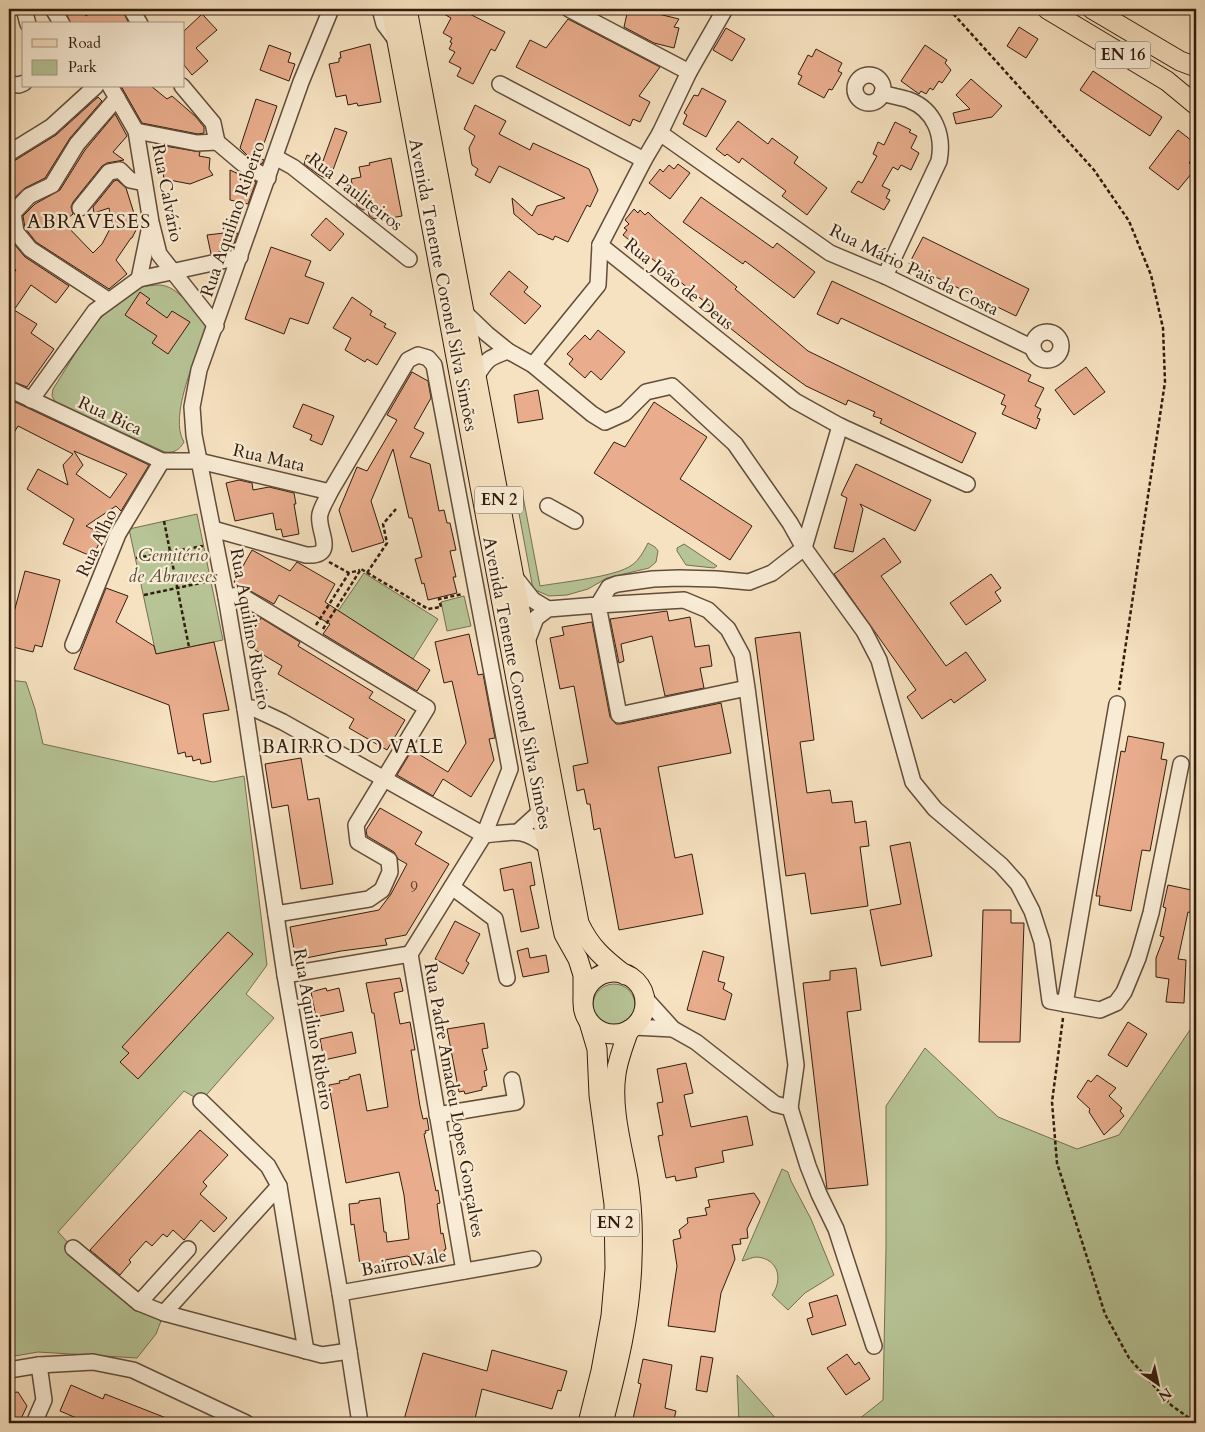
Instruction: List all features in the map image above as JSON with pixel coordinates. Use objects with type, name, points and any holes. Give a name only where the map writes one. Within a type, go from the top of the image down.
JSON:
[{"type":"main road","name":"Avenida Tenente Coronel Silva Simões","points":[[391,9],[564,934],[578,959],[583,975],[583,1000]]},
{"type":"main road","name":"EN 2","points":[[407,9],[579,923],[595,949],[634,980],[640,987],[644,997],[642,1017],[632,1028],[616,1074],[617,1116],[628,1183],[632,1259],[627,1319],[603,1423]]},
{"type":"main road","name":"EN 16","points":[[1047,9],[1167,81],[1196,105]]},
{"type":"main road","name":"EN 16","points":[[1093,9],[1180,61],[1196,67]]},
{"type":"main road","points":[[583,1000],[591,983],[598,977],[606,974],[625,974]]},
{"type":"main road","name":"EN 2","points":[[583,1000],[585,1015],[597,1049],[599,1095],[614,1204],[616,1269],[611,1316],[601,1370],[588,1423]]},
{"type":"main road","points":[[589,1022],[596,1028],[612,1034],[632,1028]]},
{"type":"street","points":[[24,9],[27,22]]},
{"type":"street","points":[[131,9],[139,22]]},
{"type":"street","name":"Rua Aquilino Ribeiro","points":[[331,9],[301,82],[199,370],[192,406],[194,435],[246,709],[284,975],[340,1293],[358,1421]]},
{"type":"street","points":[[380,9],[384,24],[398,43]]},
{"type":"street","points":[[570,9],[689,72]]},
{"type":"street","name":"Rua João de Deus","points":[[725,9],[689,72],[660,133],[600,245],[795,401],[840,426],[967,484]]},
{"type":"street","points":[[9,84],[22,84]]},
{"type":"street","points":[[500,84],[644,160]]},
{"type":"street","points":[[9,154],[51,127],[94,88]]},
{"type":"street","points":[[184,88],[213,123],[218,142],[243,164],[268,178]]},
{"type":"street","points":[[108,300],[30,249],[16,232],[11,211],[29,196],[52,185],[77,144],[113,92]]},
{"type":"street","name":"Rua Calvário","points":[[113,92],[136,131],[151,222],[159,254],[216,326]]},
{"type":"street","points":[[882,93],[918,105],[932,118],[937,126],[940,142],[939,161],[885,276]]},
{"type":"street","points":[[136,131],[197,143],[218,142]]},
{"type":"street","name":"Rua Mário Pais da Costa","points":[[660,133],[830,254],[885,276],[1032,348]]},
{"type":"street","name":"Rua Pauliteiros","points":[[276,157],[294,167],[409,259]]},
{"type":"street","points":[[80,208],[109,172],[120,170],[130,180],[144,183]]},
{"type":"street","points":[[139,279],[151,222]]},
{"type":"street","points":[[533,365],[598,285],[600,245]]},
{"type":"street","points":[[31,400],[95,311],[108,300],[139,279],[240,257]]},
{"type":"street","points":[[464,312],[508,351],[533,365],[592,414],[605,422],[625,413],[646,392],[672,386],[735,444],[804,548],[864,631],[879,660],[913,782],[935,809],[1001,865],[1018,884],[1032,911],[1042,942],[1050,1001],[1100,1010],[1116,1003],[1124,992],[1138,958],[1151,913],[1181,764]]},
{"type":"street","points":[[476,377],[484,363],[491,357],[508,351]]},
{"type":"street","name":"Rua Padre Amadeu Lopes Gonçalves","points":[[330,492],[408,360],[418,355],[428,358],[434,365],[510,769],[484,835],[410,954],[464,1271]]},
{"type":"street","name":"Rua Bica","points":[[9,390],[162,461],[200,462]]},
{"type":"street","points":[[747,688],[619,715],[598,605],[609,587],[617,584],[653,579],[679,578],[749,582],[772,573],[804,548],[840,426]]},
{"type":"street","name":"Rua Alho","points":[[73,645],[118,534],[162,461]]},
{"type":"street","name":"Rua Mata","points":[[200,462],[330,492]]},
{"type":"street","points":[[213,529],[306,555],[317,555],[322,552],[325,545],[320,515],[330,492]]},
{"type":"street","points":[[548,506],[575,522]]},
{"type":"street","points":[[513,574],[533,600],[548,609]]},
{"type":"street","points":[[226,597],[240,595],[427,708],[356,825],[358,842],[389,860],[390,872],[382,890],[369,899],[276,914]]},
{"type":"street","points":[[526,644],[536,618],[548,609],[684,600],[708,610],[728,628],[742,655],[796,1064],[790,1108],[811,1173],[836,1229],[874,1346]]},
{"type":"street","points":[[1065,1004],[1117,704]]},
{"type":"street","points":[[246,709],[253,708],[283,722],[484,835],[520,832],[538,839],[547,846]]},
{"type":"street","points":[[520,832],[541,811]]},
{"type":"street","points":[[452,887],[496,919],[507,978]]},
{"type":"street","points":[[284,975],[410,954]]},
{"type":"street","points":[[644,997],[673,1029],[696,1042],[775,1104],[790,1108]]},
{"type":"street","points":[[632,1028],[673,1029]]},
{"type":"street","points":[[437,1115],[516,1102],[512,1080]]},
{"type":"street","points":[[202,1101],[268,1166],[279,1186],[306,1350]]},
{"type":"street","points":[[164,1314],[279,1186]]},
{"type":"street","points":[[72,1248],[139,1303],[164,1314],[322,1355],[349,1351]]},
{"type":"street","points":[[139,1303],[188,1249]]},
{"type":"street","name":"Bairro Vale","points":[[340,1293],[533,1259]]},
{"type":"street","points":[[9,1370],[39,1365],[93,1362],[133,1370],[246,1423]]},
{"type":"street","points":[[34,1423],[44,1400],[39,1365]]},
{"type":"path","points":[[949,9],[1094,170],[1129,221],[1151,275],[1163,328],[1165,382],[1117,704]]},
{"type":"path","points":[[367,573],[387,543],[383,524],[396,509]]},
{"type":"path","points":[[164,522],[189,647]]},
{"type":"path","points":[[136,558],[204,546]]},
{"type":"path","points":[[317,555],[348,573]]},
{"type":"path","points":[[361,569],[428,609],[440,607],[440,599],[477,591]]},
{"type":"path","points":[[312,639],[348,573],[361,569]]},
{"type":"path","points":[[312,639],[361,569]]},
{"type":"path","points":[[144,594],[212,581]]},
{"type":"path","points":[[1065,1004],[1052,1102],[1058,1163],[1102,1305],[1129,1358],[1170,1404],[1196,1423]]},
{"type":"green space","points":[[162,285],[173,289],[195,311],[206,328],[191,369],[179,417],[180,431],[184,442],[178,449],[171,452],[165,452],[56,403],[52,396],[53,389],[79,347],[110,308],[139,288]]},
{"type":"green space","points":[[522,491],[540,586],[614,573],[637,561],[648,543],[658,551],[656,562],[649,568],[607,578],[588,589],[567,595],[549,596],[533,589],[515,492]]},
{"type":"green space","name":"Cemitério de Abraveses","points":[[197,514],[223,640],[156,654],[129,529]]},
{"type":"green space","points":[[684,544],[717,566],[714,568],[686,565],[677,551],[677,548]]},
{"type":"green space","points":[[364,573],[438,619],[413,659],[338,611]]},
{"type":"green space","points":[[464,596],[471,626],[447,631],[441,602]]},
{"type":"green space","points":[[9,680],[26,682],[35,709],[43,744],[213,782],[244,776],[267,965],[246,994],[274,1018],[201,1101],[184,1091],[58,1232],[73,1248],[164,1313],[156,1334],[137,1358],[38,1352],[9,1357]]},
{"type":"green space","points":[[610,984],[618,984],[629,990],[635,1005],[629,1020],[618,1026],[610,1026],[599,1020],[593,1009],[593,1001],[599,990]]},
{"type":"green space","points":[[1196,1021],[1196,1423],[854,1423],[883,1400],[886,1106],[925,1048],[998,1117],[1077,1149],[1119,1135]]},
{"type":"green space","points":[[782,1169],[788,1172],[811,1219],[834,1275],[805,1293],[788,1310],[772,1295],[778,1277],[774,1266],[770,1262],[757,1257],[742,1261]]},
{"type":"green space","points":[[737,1375],[780,1423],[739,1423]]},
{"type":"building","points":[[68,9],[82,9],[86,16],[96,9],[122,9],[128,22],[70,22],[65,11]]},
{"type":"building","points":[[435,9],[460,9],[505,32],[495,51],[491,49],[473,84],[457,76],[461,68],[449,62],[455,52],[449,49],[452,38],[443,33],[451,18]]},
{"type":"building","points":[[628,9],[638,9],[679,19],[674,27],[679,28],[674,48],[654,43],[624,27]]},
{"type":"building","points":[[202,14],[217,30],[196,48],[208,61],[192,75],[185,66],[185,30]]},
{"type":"building","points":[[568,19],[660,67],[639,96],[650,102],[640,122],[633,119],[630,126],[516,67],[530,40],[546,48]]},
{"type":"building","points":[[1019,27],[1038,39],[1026,58],[1007,46]]},
{"type":"building","points":[[726,28],[745,39],[732,61],[713,50]]},
{"type":"building","points":[[370,44],[381,102],[358,106],[357,103],[348,105],[346,95],[336,97],[329,64],[339,62],[339,58],[341,58],[340,52]]},
{"type":"building","points":[[269,45],[291,53],[288,62],[295,64],[289,81],[260,70]]},
{"type":"building","points":[[925,45],[947,60],[945,63],[951,70],[942,83],[939,81],[933,90],[930,88],[926,94],[921,91],[919,94],[901,81]]},
{"type":"building","points":[[816,49],[842,63],[838,71],[842,73],[832,90],[829,89],[824,98],[798,84],[802,76],[798,74],[808,55],[812,57]]},
{"type":"building","points":[[1093,71],[1162,117],[1150,136],[1080,90]]},
{"type":"building","points":[[971,79],[1002,106],[992,117],[956,124],[953,113],[970,109],[956,95]]},
{"type":"building","points":[[122,88],[153,88],[167,99],[172,96],[196,117],[204,127],[204,133],[198,134],[142,123]]},
{"type":"building","points":[[702,88],[726,101],[706,137],[683,124],[687,115],[684,113],[694,95],[698,96]]},
{"type":"building","points":[[98,97],[102,101],[70,138],[45,178],[25,188],[9,201],[9,162],[14,161],[56,135]]},
{"type":"building","points":[[256,99],[277,106],[259,158],[264,160],[262,164],[248,156],[240,148]]},
{"type":"building","points":[[475,105],[506,121],[499,134],[530,150],[533,143],[589,169],[598,190],[590,207],[587,205],[568,242],[555,236],[553,240],[539,235],[514,214],[512,198],[532,216],[537,206],[565,198],[499,166],[490,183],[475,175],[478,169],[472,165],[469,148],[475,136],[464,129]]},
{"type":"building","points":[[115,114],[127,136],[113,152],[124,160],[107,163],[102,166],[73,202],[71,207],[73,214],[63,222],[93,253],[102,244],[112,225],[109,208],[94,213],[93,207],[114,181],[117,180],[126,188],[138,226],[116,260],[127,274],[109,289],[36,242],[25,228],[23,216],[35,204],[60,190],[85,150]]},
{"type":"building","points":[[738,121],[768,144],[772,138],[798,157],[794,163],[827,188],[807,215],[782,196],[786,191],[742,158],[739,163],[716,149]]},
{"type":"building","points":[[895,122],[911,130],[909,132],[917,136],[911,148],[919,153],[911,170],[901,165],[898,170],[893,167],[882,186],[890,190],[886,198],[890,200],[884,210],[851,192],[858,181],[862,183],[877,156],[873,154],[878,142],[884,145]]},
{"type":"building","points":[[335,128],[347,132],[330,178],[325,178],[304,164],[307,155],[323,161]]},
{"type":"building","points":[[1178,130],[1196,144],[1196,154],[1189,163],[1196,168],[1178,190],[1149,168]]},
{"type":"building","points":[[159,145],[200,152],[199,156],[210,158],[209,169],[213,175],[190,184],[164,179]]},
{"type":"building","points":[[391,158],[402,216],[380,220],[379,218],[374,219],[369,215],[368,209],[363,210],[357,206],[351,179],[361,177],[359,167]]},
{"type":"building","points":[[678,164],[690,173],[670,199],[649,183],[660,169],[663,172],[669,165],[674,169]]},
{"type":"building","points":[[230,170],[256,182],[248,204],[230,200]]},
{"type":"building","points":[[701,197],[773,248],[777,243],[815,272],[794,298],[745,261],[743,264],[683,222]]},
{"type":"building","points":[[634,209],[638,213],[640,210],[645,215],[648,212],[737,287],[735,289],[808,351],[976,433],[962,463],[880,423],[882,419],[873,416],[875,412],[848,400],[846,405],[806,386],[777,365],[730,328],[733,325],[623,235],[627,230],[624,228],[629,224],[625,220]]},
{"type":"building","points":[[326,218],[344,234],[330,251],[311,235]]},
{"type":"building","points":[[224,233],[225,237],[238,233],[232,249],[211,254],[207,235]]},
{"type":"building","points":[[923,237],[1029,289],[1016,316],[909,264]]},
{"type":"building","points":[[9,238],[25,257],[69,286],[56,303],[31,285],[14,310],[37,324],[31,333],[54,349],[27,387],[9,380],[9,279],[16,270],[9,265]]},
{"type":"building","points":[[271,247],[311,261],[305,276],[324,283],[308,324],[290,318],[284,334],[245,319]]},
{"type":"building","points":[[509,271],[528,287],[524,292],[541,306],[525,324],[490,294]]},
{"type":"building","points":[[832,281],[1031,375],[1028,381],[1044,388],[1035,406],[1041,409],[1037,418],[1040,419],[1036,429],[1002,414],[1006,406],[1001,404],[1005,395],[841,318],[838,324],[817,314]]},
{"type":"building","points":[[140,292],[150,299],[146,303],[167,318],[172,311],[190,322],[168,354],[152,343],[157,336],[125,315]]},
{"type":"building","points":[[352,297],[372,311],[370,315],[386,324],[384,327],[396,333],[377,365],[367,359],[365,362],[345,350],[351,338],[333,328]]},
{"type":"building","points":[[598,330],[625,352],[601,380],[591,371],[585,378],[569,364],[573,359],[567,354],[585,335],[590,340]]},
{"type":"building","points":[[1086,367],[1105,392],[1074,415],[1055,390]]},
{"type":"building","points":[[412,372],[428,381],[431,398],[414,428],[424,433],[410,457],[430,464],[439,511],[444,510],[447,523],[450,523],[456,550],[450,551],[456,577],[453,577],[457,593],[428,600],[415,559],[422,557],[412,518],[409,518],[393,449],[371,501],[384,542],[352,552],[339,510],[357,467],[367,471],[397,420],[387,415]]},
{"type":"building","points":[[538,390],[543,419],[518,423],[514,395]]},
{"type":"building","points":[[15,402],[149,465],[121,511],[116,506],[86,526],[103,534],[93,557],[63,544],[74,519],[27,489],[38,469],[68,485],[63,465],[73,454],[18,426],[9,441],[9,418]],"holes":[[[74,451],[127,474],[110,498],[76,474],[83,465]]]},
{"type":"building","points":[[654,402],[707,437],[680,479],[752,526],[730,560],[594,473],[614,442],[625,447]]},
{"type":"building","points":[[303,404],[334,416],[322,445],[310,440],[312,435],[293,427]]},
{"type":"building","points":[[856,464],[931,500],[915,531],[860,504],[863,509],[853,552],[834,548],[847,498],[841,495]]},
{"type":"building","points":[[239,480],[252,483],[253,490],[269,487],[294,493],[299,534],[283,537],[281,529],[276,530],[273,513],[235,521],[226,483]]},
{"type":"building","points":[[884,538],[901,562],[881,576],[946,666],[966,652],[986,680],[954,703],[951,699],[922,719],[907,697],[916,690],[834,574]]},
{"type":"building","points":[[252,550],[290,571],[297,562],[335,584],[325,602],[430,670],[417,691],[323,634],[330,624],[279,595],[274,604],[234,582]]},
{"type":"building","points":[[25,571],[60,580],[42,647],[35,645],[33,652],[9,646],[9,631]]},
{"type":"building","points":[[991,574],[1001,588],[995,592],[1001,601],[966,625],[950,603]]},
{"type":"building","points":[[106,588],[128,596],[116,622],[154,646],[156,654],[214,642],[229,710],[203,714],[211,762],[201,764],[200,759],[193,761],[192,756],[186,757],[185,752],[178,754],[169,705],[74,669]]},
{"type":"building","points":[[667,611],[669,621],[690,617],[695,647],[709,645],[712,666],[700,668],[704,688],[665,696],[652,636],[621,644],[624,661],[619,663],[610,619]]},
{"type":"building","points":[[261,618],[300,642],[298,646],[373,692],[369,698],[405,720],[387,750],[349,728],[354,719],[278,674],[282,666],[245,644]]},
{"type":"building","points":[[592,622],[610,717],[616,724],[721,703],[731,753],[658,767],[675,858],[692,854],[703,914],[619,930],[600,828],[594,830],[590,804],[587,804],[584,789],[577,791],[573,766],[588,763],[574,686],[560,689],[550,638],[564,635],[562,627]]},
{"type":"building","points":[[800,632],[814,740],[800,742],[807,793],[830,790],[832,803],[852,801],[855,823],[866,821],[869,846],[860,847],[868,906],[811,914],[805,873],[786,876],[755,638]]},
{"type":"building","points":[[469,634],[478,675],[483,674],[495,738],[489,739],[494,760],[471,797],[443,779],[433,796],[397,775],[412,750],[448,772],[466,743],[452,681],[444,683],[435,642]]},
{"type":"building","points":[[1128,736],[1164,743],[1161,759],[1167,760],[1150,851],[1142,850],[1131,911],[1099,905],[1100,896],[1096,896],[1121,751],[1125,752]]},
{"type":"building","points":[[301,758],[308,800],[319,798],[333,884],[301,889],[288,805],[272,808],[265,764]]},
{"type":"building","points":[[380,808],[422,832],[415,844],[449,864],[406,935],[385,939],[387,945],[341,951],[296,960],[290,927],[379,910],[391,894],[407,864],[398,859],[394,852],[367,836],[366,830]]},
{"type":"building","points":[[910,842],[932,956],[881,966],[870,910],[901,904],[890,846]]},
{"type":"building","points":[[531,862],[535,885],[530,886],[539,928],[521,932],[513,889],[504,891],[500,869]]},
{"type":"building","points":[[1168,885],[1196,891],[1193,913],[1188,912],[1178,959],[1186,960],[1184,1003],[1166,1002],[1169,979],[1156,977],[1156,958],[1164,937],[1160,936],[1166,908],[1163,907]]},
{"type":"building","points":[[983,910],[1011,910],[1011,923],[1024,923],[1020,1042],[979,1042]]},
{"type":"building","points":[[455,921],[480,934],[466,961],[469,963],[463,974],[435,959]]},
{"type":"building","points":[[228,932],[253,954],[138,1079],[120,1062],[129,1053],[122,1047]]},
{"type":"building","points":[[528,948],[530,958],[546,955],[549,972],[523,977],[517,951]]},
{"type":"building","points":[[703,951],[724,957],[718,981],[725,983],[723,989],[732,994],[725,1020],[687,1010]]},
{"type":"building","points":[[856,968],[861,1010],[847,1012],[868,1185],[827,1189],[803,983],[830,980],[830,971]]},
{"type":"building","points":[[400,978],[403,991],[394,993],[400,1024],[410,1022],[415,1050],[411,1050],[423,1119],[427,1118],[429,1130],[425,1131],[426,1133],[424,1134],[436,1191],[438,1190],[440,1203],[437,1204],[441,1234],[443,1233],[446,1249],[444,1250],[446,1259],[412,1265],[410,1257],[407,1256],[385,1260],[386,1265],[368,1268],[367,1264],[360,1265],[354,1224],[351,1225],[349,1204],[380,1198],[387,1242],[409,1239],[404,1195],[399,1172],[346,1183],[329,1085],[340,1083],[339,1081],[360,1074],[367,1111],[388,1107],[374,1013],[372,1013],[366,983]]},
{"type":"building","points":[[326,988],[327,991],[339,988],[344,1011],[316,1017],[311,992]]},
{"type":"building","points":[[1128,1022],[1147,1034],[1127,1067],[1108,1055]]},
{"type":"building","points":[[484,1023],[488,1048],[482,1049],[487,1070],[484,1071],[487,1086],[482,1087],[482,1090],[465,1094],[464,1091],[459,1092],[447,1029]]},
{"type":"building","points":[[352,1032],[356,1053],[324,1060],[320,1039]]},
{"type":"building","points":[[686,1063],[693,1093],[684,1095],[691,1127],[747,1116],[753,1145],[722,1151],[724,1162],[695,1168],[697,1177],[676,1181],[675,1176],[666,1178],[658,1136],[663,1135],[657,1103],[663,1102],[657,1069]]},
{"type":"building","points":[[1097,1075],[1116,1088],[1109,1096],[1122,1108],[1120,1111],[1124,1116],[1104,1135],[1089,1112],[1090,1109],[1077,1097],[1088,1080],[1091,1082]]},
{"type":"building","points":[[200,1130],[228,1155],[203,1182],[207,1186],[200,1194],[227,1218],[214,1232],[201,1220],[184,1240],[173,1230],[167,1237],[163,1234],[152,1246],[146,1241],[129,1260],[131,1262],[120,1275],[90,1250]]},
{"type":"building","points":[[754,1193],[760,1202],[747,1229],[748,1238],[740,1239],[741,1244],[732,1245],[735,1259],[721,1293],[715,1332],[668,1326],[677,1266],[673,1240],[681,1238],[679,1230],[688,1223],[687,1218],[707,1215],[705,1208],[710,1207],[708,1200]]},
{"type":"building","points":[[837,1295],[846,1325],[812,1335],[807,1319],[813,1317],[809,1303]]},
{"type":"building","points":[[492,1350],[567,1371],[561,1391],[558,1390],[552,1409],[482,1389],[474,1423],[403,1423],[423,1353],[487,1371]]},
{"type":"building","points":[[847,1354],[855,1365],[859,1362],[870,1379],[846,1395],[827,1368]]},
{"type":"building","points":[[701,1356],[713,1358],[707,1392],[696,1390]]},
{"type":"building","points":[[643,1359],[672,1365],[665,1408],[676,1411],[673,1423],[632,1423],[641,1384],[638,1383]]},
{"type":"building","points":[[71,1385],[103,1399],[105,1394],[179,1423],[88,1423],[60,1411]]},
{"type":"building","points":[[18,1392],[27,1406],[19,1423],[9,1423],[9,1393]]},
{"type":"district","name":"ABRAVESES","points":[[89,221]]},
{"type":"district","name":"BAIRRO DO VALE","points":[[353,747]]}]
